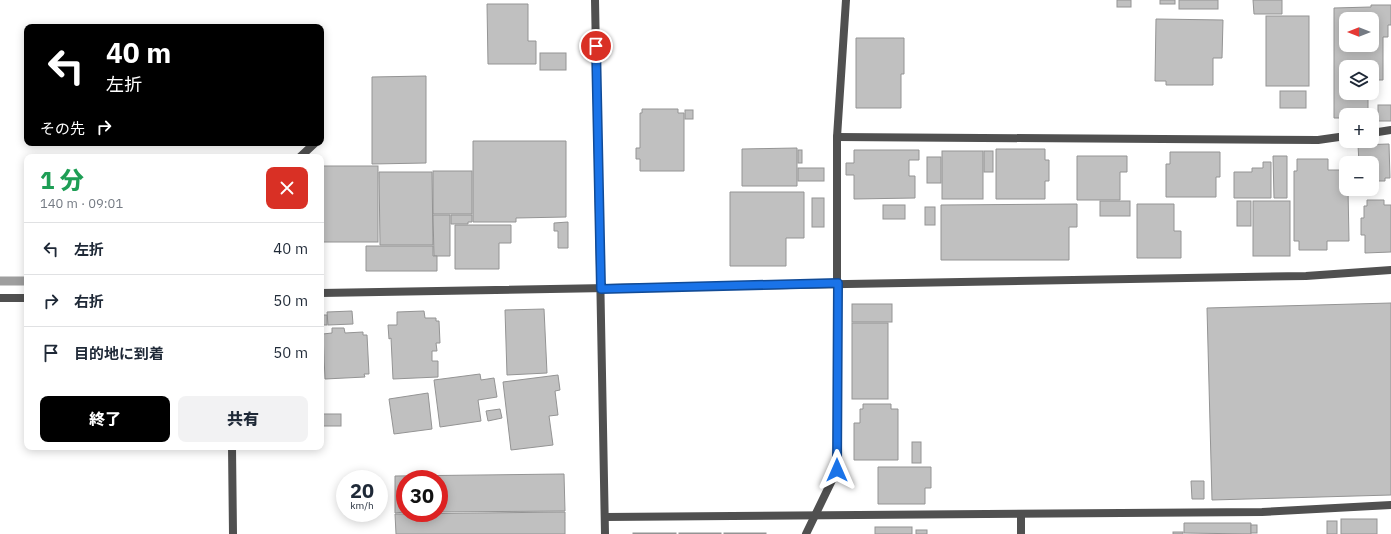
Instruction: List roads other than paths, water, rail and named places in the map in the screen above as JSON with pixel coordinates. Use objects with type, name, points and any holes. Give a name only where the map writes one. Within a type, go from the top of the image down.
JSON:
[{"type":"street","points":[[596,0],[605,534]]},
{"type":"street","points":[[806,534],[837,470],[837,138],[846,0]]},
{"type":"street","points":[[1379,131],[1391,130]]},
{"type":"street","points":[[837,138],[1318,140],[1339,137]]},
{"type":"street","points":[[303,154],[312,146]]},
{"type":"street","points":[[324,293],[1306,276],[1391,270]]},
{"type":"street","points":[[0,298],[24,298]]},
{"type":"street","points":[[232,450],[233,534]]},
{"type":"street","points":[[605,517],[1262,512],[1391,505]]},
{"type":"street","points":[[1021,515],[1021,534]]},
{"type":"waterway","points":[[0,281],[24,281]]}]
